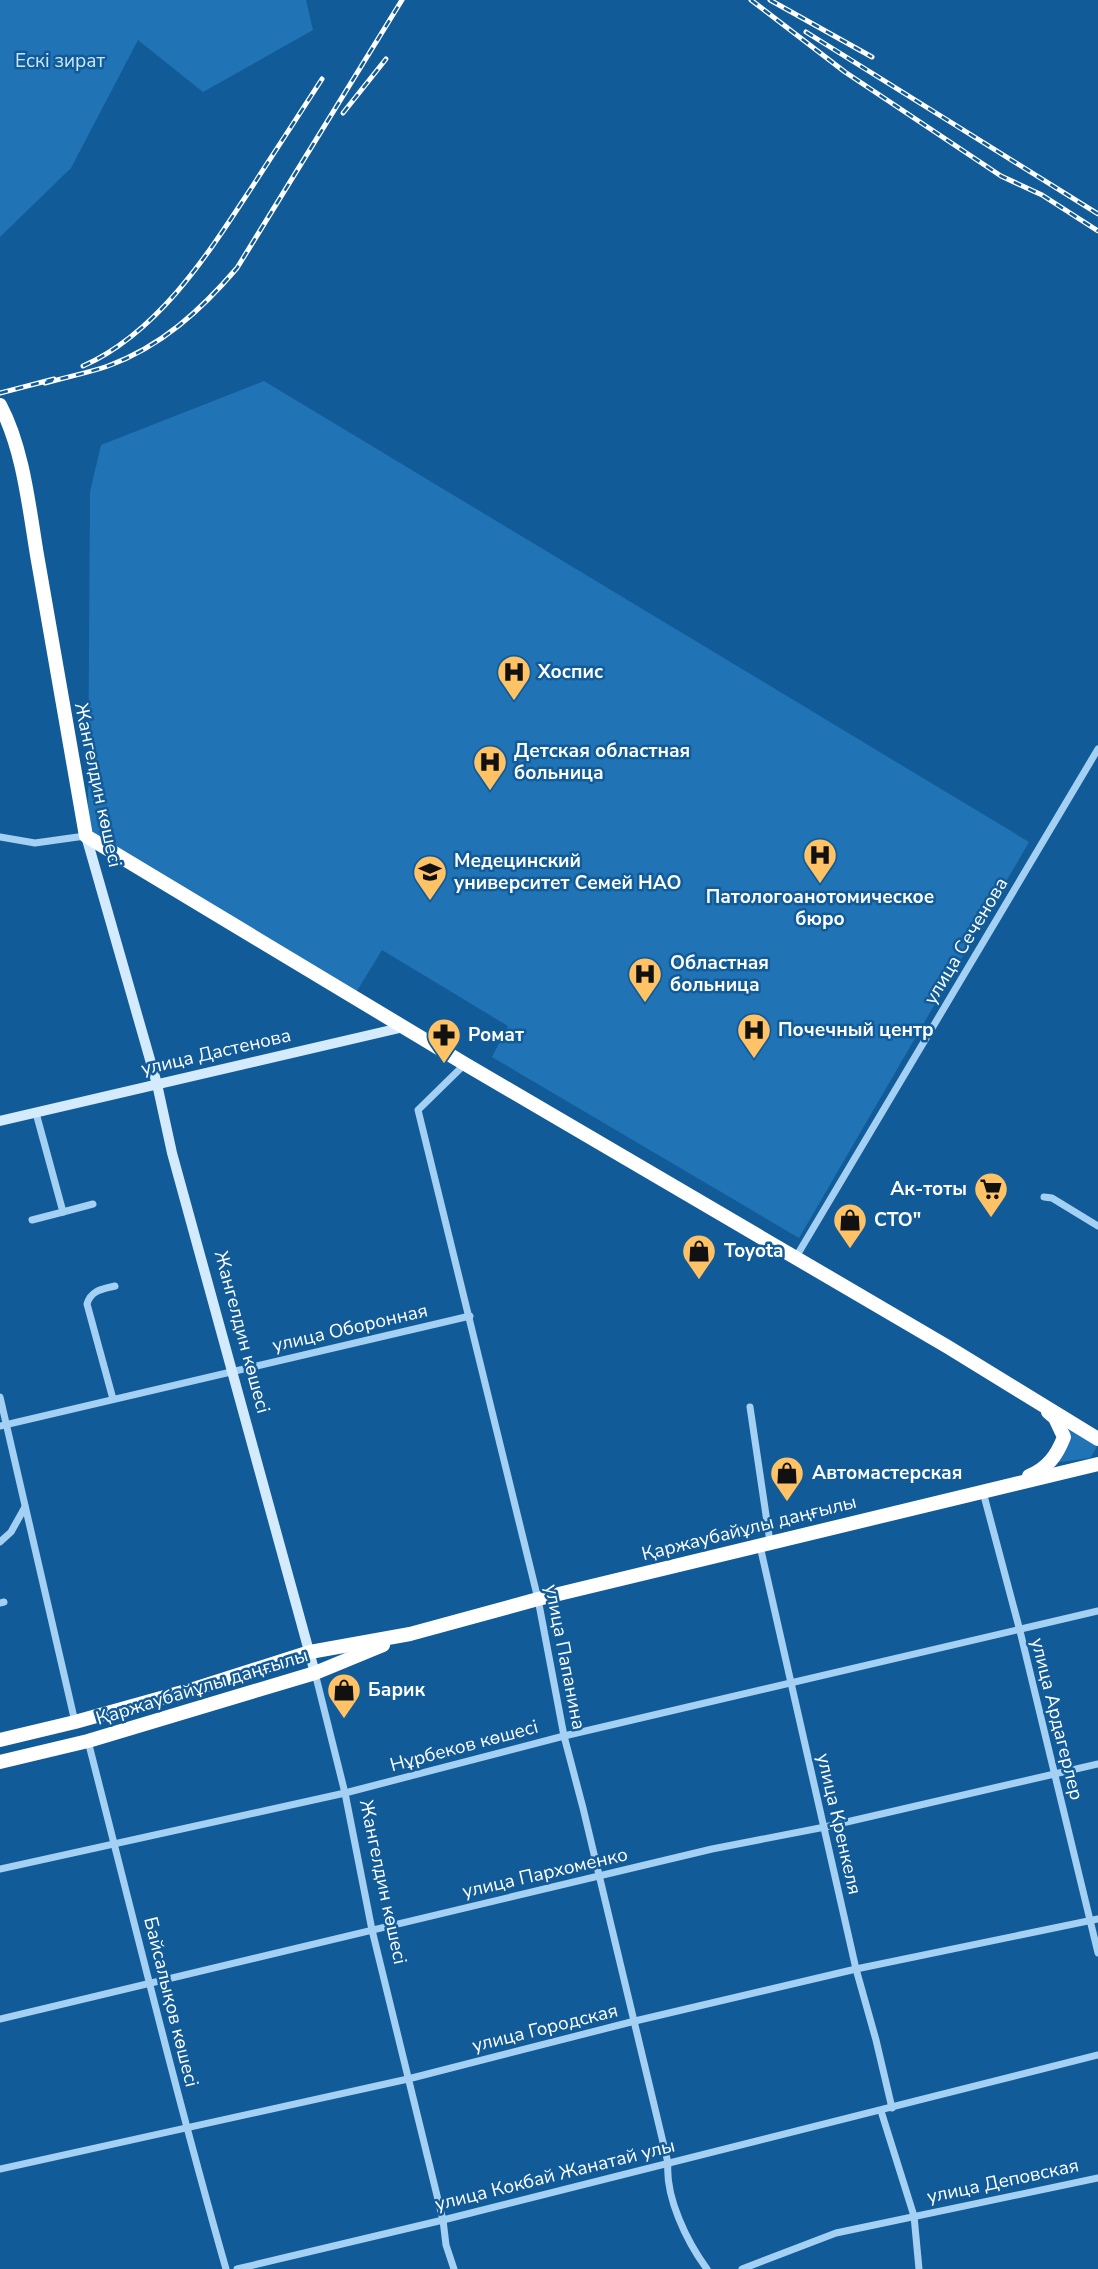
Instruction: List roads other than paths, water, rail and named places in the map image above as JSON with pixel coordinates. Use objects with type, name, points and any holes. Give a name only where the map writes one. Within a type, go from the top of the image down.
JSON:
[{"type":"highway","name":"Жангелдин көшесі","points":[[0,405],[10,423],[27,496],[54,648],[56,676],[86,836]]},
{"type":"highway","points":[[86,836],[466,1064],[796,1256],[1096,1437]]},
{"type":"highway","points":[[1000,1488],[1037,1472],[1056,1456],[1063,1437],[1055,1418],[1025,1394]]},
{"type":"highway","name":"Қаржаубайұлы даңғылы","points":[[0,1740],[245,1675],[310,1652],[410,1634],[538,1599],[1098,1464]]},
{"type":"highway","name":"Қаржаубайұлы даңғылы","points":[[0,1762],[88,1741],[315,1674],[410,1634]]},
{"type":"street","name":"улица Сеченова","points":[[796,1256],[1098,749]]},
{"type":"street","points":[[0,837],[35,842],[86,836]]},
{"type":"street","name":"Жангелдин көшесі","points":[[86,836],[157,1084],[172,1153],[310,1652],[443,2220],[446,2245],[454,2269]]},
{"type":"street","name":"улица Дастенова","points":[[0,1121],[404,1027]]},
{"type":"street","name":"улица Папанина","points":[[466,1064],[418,1110],[538,1599],[564,1736],[635,2021],[667,2164],[666,2180],[683,2227],[696,2254],[707,2269]]},
{"type":"street","points":[[36,1113],[62,1212]]},
{"type":"street","points":[[1044,1197],[1052,1198],[1098,1226]]},
{"type":"street","points":[[32,1220],[93,1204]]},
{"type":"street","points":[[113,1399],[87,1304],[89,1297],[96,1291],[115,1286]]},
{"type":"street","name":"улица Оборонная","points":[[3,1426],[470,1316]]},
{"type":"street","points":[[0,1397],[3,1426],[26,1506],[75,1722]]},
{"type":"street","name":"улица Кренкеля","points":[[750,1407],[765,1544],[789,1682],[856,1969],[892,2108]]},
{"type":"street","name":"улица Ардагерлер","points":[[983,1492],[1094,1920],[1098,1953]]},
{"type":"street","points":[[0,1542],[11,1532],[26,1506]]},
{"type":"street","name":"Нұрбеков көшесі","points":[[0,1869],[345,1793],[564,1736],[1098,1611]]},
{"type":"street","name":"Байсалықов көшесі","points":[[88,1741],[186,2128],[226,2269]]},
{"type":"street","name":"улица Пархоменко","points":[[0,2018],[712,1849],[825,1827],[1098,1764]]},
{"type":"street","name":"улица Городская","points":[[0,2169],[408,2079],[635,2021],[856,1969],[1094,1920]]},
{"type":"street","name":"улица Кокбай Жанатай улы","points":[[237,2269],[443,2220],[1098,2055]]},
{"type":"street","name":"улица Деповская","points":[[881,2111],[914,2216],[919,2269]]},
{"type":"street","name":"улица Деповская","points":[[742,2269],[836,2233],[1098,2178]]},
{"type":"railway","points":[[45,383],[108,366],[146,348],[195,312],[237,268],[402,0]]},
{"type":"railway","points":[[751,0],[845,72],[1001,176],[1042,195],[1098,231]]},
{"type":"railway","points":[[770,0],[872,57]]},
{"type":"railway","points":[[806,32],[1098,214]]},
{"type":"railway","points":[[343,113],[386,59]]},
{"type":"railway","points":[[83,366],[135,333],[180,289],[218,238],[322,79]]},
{"type":"railway","points":[[0,393],[54,379]]},
{"type":"place","name":"Хоспис","points":[[514,702]]},
{"type":"place","name":"Детская областная больница","points":[[490,792]]},
{"type":"place","name":"Патологоанотомическое бюро","points":[[820,885]]},
{"type":"place","name":"Медецинский университет Семей НАО","points":[[430,902]]},
{"type":"place","name":"Областная больница","points":[[645,1004]]},
{"type":"place","name":"Почечный центр","points":[[754,1060]]},
{"type":"place","name":"Ромат","points":[[444,1065]]},
{"type":"place","name":"Ак-тоты","points":[[991,1219]]},
{"type":"place","name":"СТО\"","points":[[850,1250]]},
{"type":"place","name":"Toyota","points":[[699,1281]]},
{"type":"place","name":"Автомастерская","points":[[787,1503]]},
{"type":"place","name":"Барик","points":[[344,1720]]},
{"type":"park label","name":"Ескі зират","points":[[60,61]]}]
